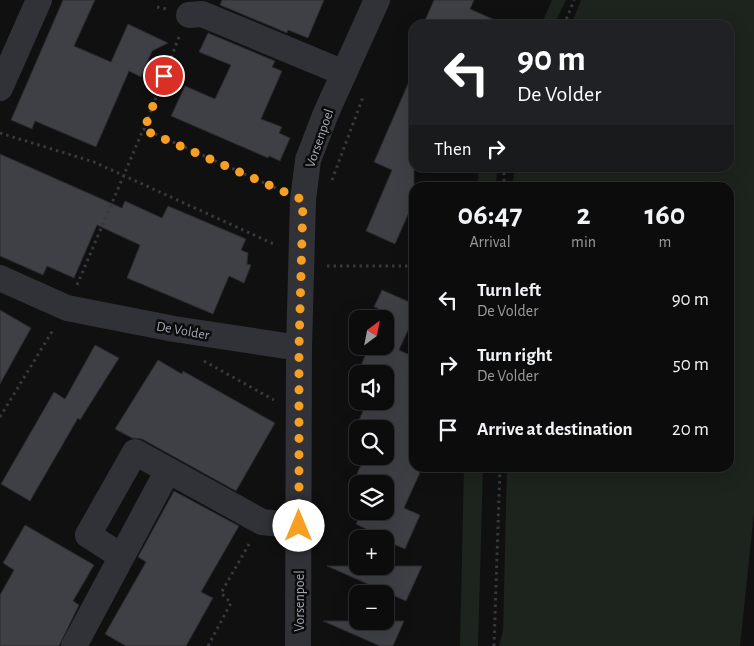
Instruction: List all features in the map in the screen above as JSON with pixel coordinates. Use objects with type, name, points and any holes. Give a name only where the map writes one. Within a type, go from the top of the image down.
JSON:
[{"type":"street","points":[[0,88],[39,0]]},
{"type":"street","name":"Vorsenpoel","points":[[298,646],[300,256],[303,200],[308,160],[377,0]]},
{"type":"street","points":[[188,15],[202,14],[344,73]]},
{"type":"street","name":"De Volder","points":[[0,278],[67,308],[174,328],[299,348]]},
{"type":"street","points":[[121,556],[88,535],[135,452],[262,522],[299,526]]},
{"type":"street","points":[[74,646],[168,470]]},
{"type":"path","points":[[566,20],[574,0]]},
{"type":"path","points":[[0,417],[67,308],[144,130],[188,15]]},
{"type":"path","points":[[330,187],[367,89]]},
{"type":"path","points":[[144,130],[303,200]]},
{"type":"path","points":[[0,133],[94,162],[123,177],[300,256],[319,259],[320,266],[409,266]]},
{"type":"path","points":[[199,358],[272,400],[300,404]]},
{"type":"path","points":[[494,646],[500,472]]},
{"type":"path","points":[[208,646],[231,602],[220,593],[262,522]]},
{"type":"shaded area","points":[[552,0],[566,0],[556,20],[543,20]]},
{"type":"shaded area","points":[[581,0],[754,0],[754,513],[740,646],[499,646],[503,631],[507,472],[734,472],[734,182],[513,182],[514,172],[734,172],[734,20],[573,20]]},
{"type":"shaded area","points":[[479,172],[497,172],[496,182],[478,182]]},
{"type":"shaded area","points":[[464,472],[483,472],[478,646],[460,646]]},
{"type":"building","points":[[63,0],[95,0],[74,46],[111,62],[128,24],[168,43],[152,51],[141,77],[129,71],[96,147],[35,121],[32,129],[11,120]]},
{"type":"building","points":[[222,0],[324,0],[308,38],[288,30],[287,33],[220,5]]},
{"type":"building","points":[[434,0],[474,0],[470,9],[495,20],[425,20]]},
{"type":"building","points":[[208,33],[275,61],[272,67],[282,71],[261,119],[282,127],[279,133],[290,138],[280,161],[269,156],[268,158],[171,116],[185,86],[215,99],[231,65],[199,52]]},
{"type":"building","points":[[409,82],[409,172],[414,172],[414,182],[409,182],[409,212],[395,244],[366,231],[392,170],[374,162]]},
{"type":"building","points":[[0,154],[122,208],[125,201],[162,218],[168,206],[246,239],[241,250],[248,253],[247,264],[251,265],[244,283],[229,276],[213,314],[127,278],[140,245],[97,225],[74,278],[47,266],[43,275],[0,256]]},
{"type":"building","points":[[382,290],[409,302],[409,328],[399,350],[409,355],[409,472],[420,472],[404,508],[420,515],[405,549],[394,544],[394,530],[368,530],[356,524],[358,520],[394,520],[394,475],[356,475],[361,465],[394,465],[394,420],[359,420],[363,410],[394,410],[394,365],[361,365],[365,355],[394,355],[394,310],[377,310],[378,308],[374,307]]},
{"type":"building","points":[[0,310],[31,328],[0,384]]},
{"type":"building","points":[[95,345],[119,358],[80,420],[78,418],[30,501],[1,484],[54,392],[65,399]]},
{"type":"building","points":[[158,360],[182,374],[183,371],[275,423],[236,491],[142,439],[132,438],[115,429]]},
{"type":"building","points":[[174,491],[239,526],[201,592],[213,598],[186,646],[126,646],[105,634],[146,562],[138,557]]},
{"type":"building","points":[[25,525],[94,565],[73,601],[79,605],[59,646],[0,646],[0,595],[14,570],[3,563]]},
{"type":"building","points":[[327,566],[349,566],[349,575],[394,575],[394,566],[422,566],[406,601],[394,596],[394,585],[370,585]]},
{"type":"building","points":[[323,621],[349,621],[349,630],[394,630],[394,621],[404,621],[393,646],[380,646]]},
{"type":"route","points":[[164,76],[144,130],[303,200],[300,256],[299,526]]}]
